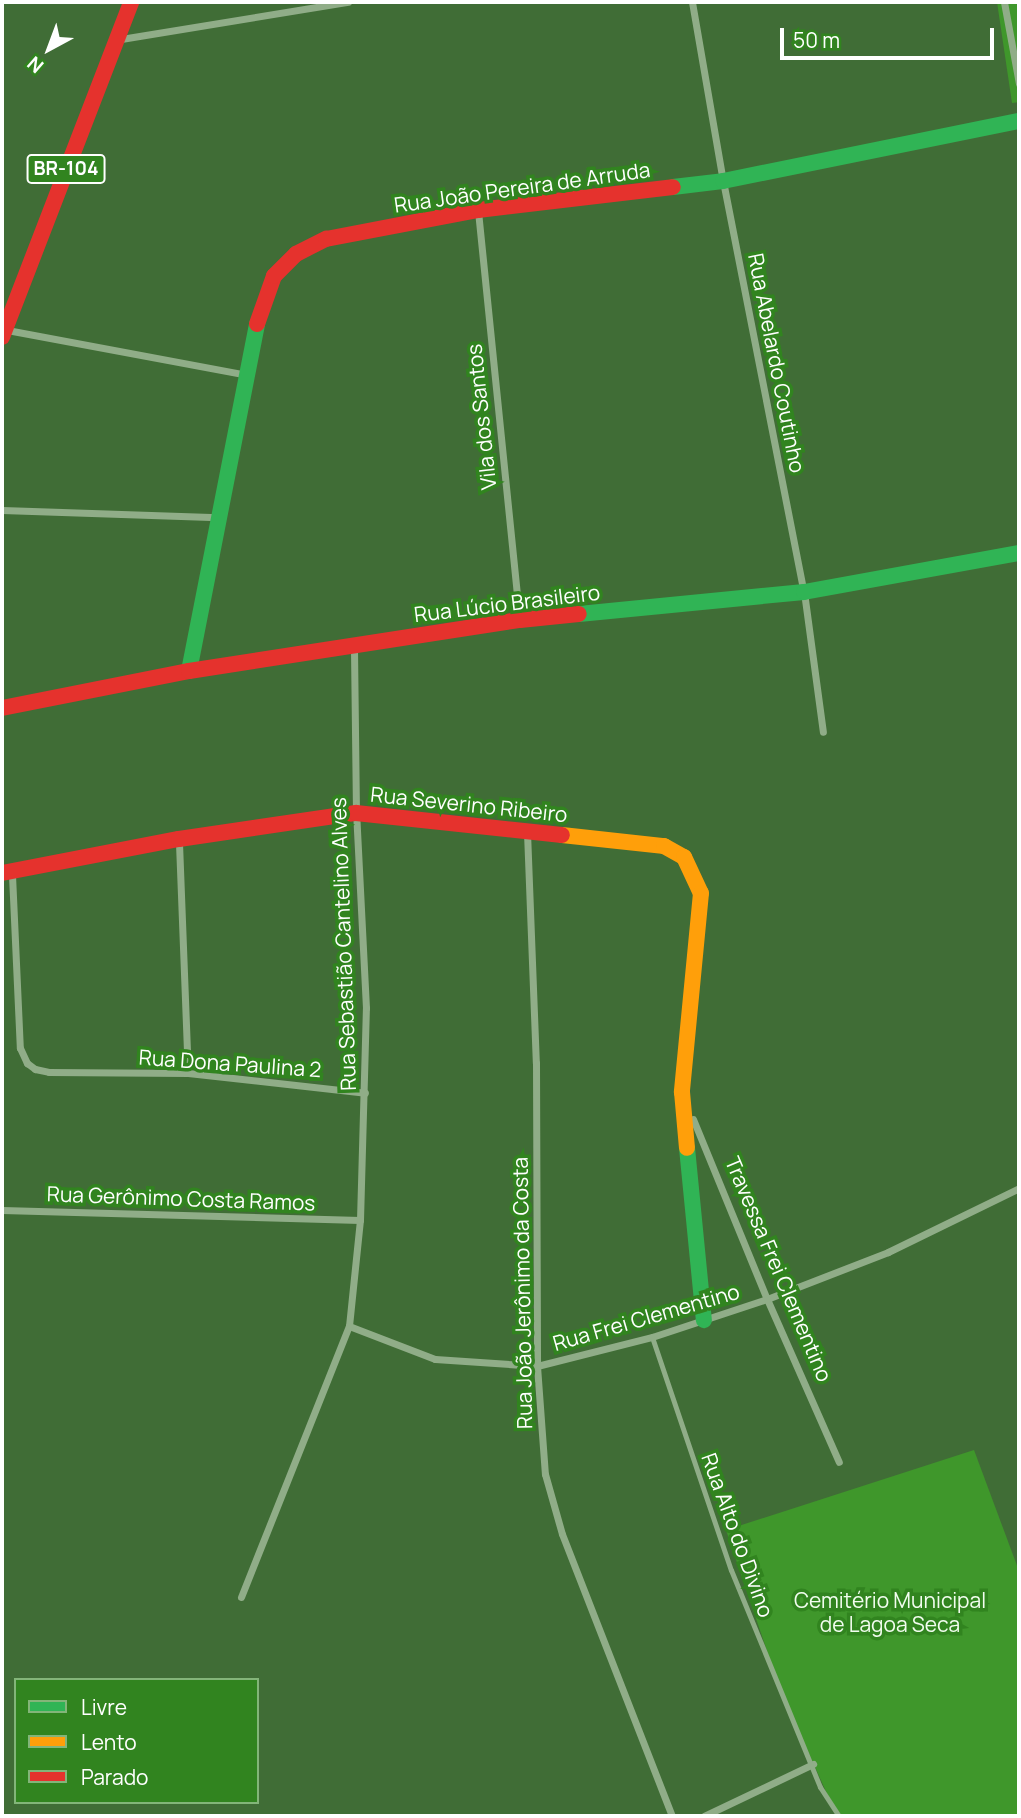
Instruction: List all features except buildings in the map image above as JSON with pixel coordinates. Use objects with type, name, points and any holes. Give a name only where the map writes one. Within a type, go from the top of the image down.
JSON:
[{"type":"street","name":"BR-104","points":[[3,333],[131,2]]},
{"type":"street","points":[[115,40],[348,2]]},
{"type":"street","name":"Rua Abelardo Coutinho","points":[[692,2],[723,181],[804,592],[823,732]]},
{"type":"street","points":[[1004,2],[1019,84]]},
{"type":"street","name":"Rua João Pereira de Arruda","points":[[189,671],[258,317],[274,276],[296,254],[326,240],[478,210],[723,181],[1019,121]]},
{"type":"street","name":"Vila dos Santos","points":[[478,210],[520,620]]},
{"type":"street","points":[[3,333],[247,374]]},
{"type":"street","points":[[2,510],[218,517]]},
{"type":"street","name":"Rua Lúcio Brasileiro","points":[[2,708],[189,671],[520,620],[804,592],[1019,553]]},
{"type":"street","name":"Rua Sebastião Cantelino Alves","points":[[241,1597],[349,1326],[360,1220],[366,1008],[356,813],[354,646]]},
{"type":"street","name":"Rua Severino Ribeiro","points":[[7,872],[179,839],[277,827],[356,813],[664,846],[684,857],[701,893]]},
{"type":"street","name":"Rua João Jerônimo da Costa","points":[[526,830],[536,1063],[537,1366],[545,1474],[562,1534],[672,1816]]},
{"type":"street","points":[[179,839],[188,1073]]},
{"type":"street","name":"Rua Dona Paulina 2","points":[[7,872],[20,1048],[27,1063],[49,1073],[188,1073],[365,1093]]},
{"type":"street","name":"Travessa Frei Clementino","points":[[701,893],[682,1093],[704,1320]]},
{"type":"street","name":"Travessa Frei Clementino","points":[[682,1093],[767,1299],[839,1462]]},
{"type":"street","name":"Rua Frei Clementino","points":[[349,1326],[435,1359],[537,1366],[652,1337],[767,1299],[888,1252],[1019,1188]]},
{"type":"street","name":"Rua Gerônimo Costa Ramos","points":[[2,1210],[360,1220]]},
{"type":"street","points":[[704,1816],[813,1764]]},
{"type":"lane","name":"Rua Alto do Divino","points":[[652,1337],[731,1570],[813,1764],[820,1787],[839,1816]]},
{"type":"green space","points":[[997,2],[1019,2],[1019,102],[1012,103]]},
{"type":"green space","name":"Cemitério Municipal de Lagoa Seca","points":[[974,1450],[1019,1571],[1019,1816],[837,1816],[780,1689],[726,1530]]},
{"type":"traffic: fast","points":[[673,187],[723,181],[1019,121]]},
{"type":"traffic: fast","points":[[189,671],[257,324]]},
{"type":"traffic: fast","points":[[579,614],[804,592],[1019,553]]},
{"type":"traffic: fast","points":[[687,1148],[704,1320]]},
{"type":"traffic: slow","points":[[562,835],[664,846],[684,857],[701,893],[682,1092],[687,1148]]},
{"type":"traffic: jam","points":[[2,337],[131,2]]},
{"type":"traffic: jam","points":[[257,324],[274,276],[296,254],[326,239],[478,210],[673,187]]},
{"type":"traffic: jam","points":[[2,708],[189,671],[520,620],[579,614]]},
{"type":"traffic: jam","points":[[2,873],[179,839],[356,813],[562,835]]}]
